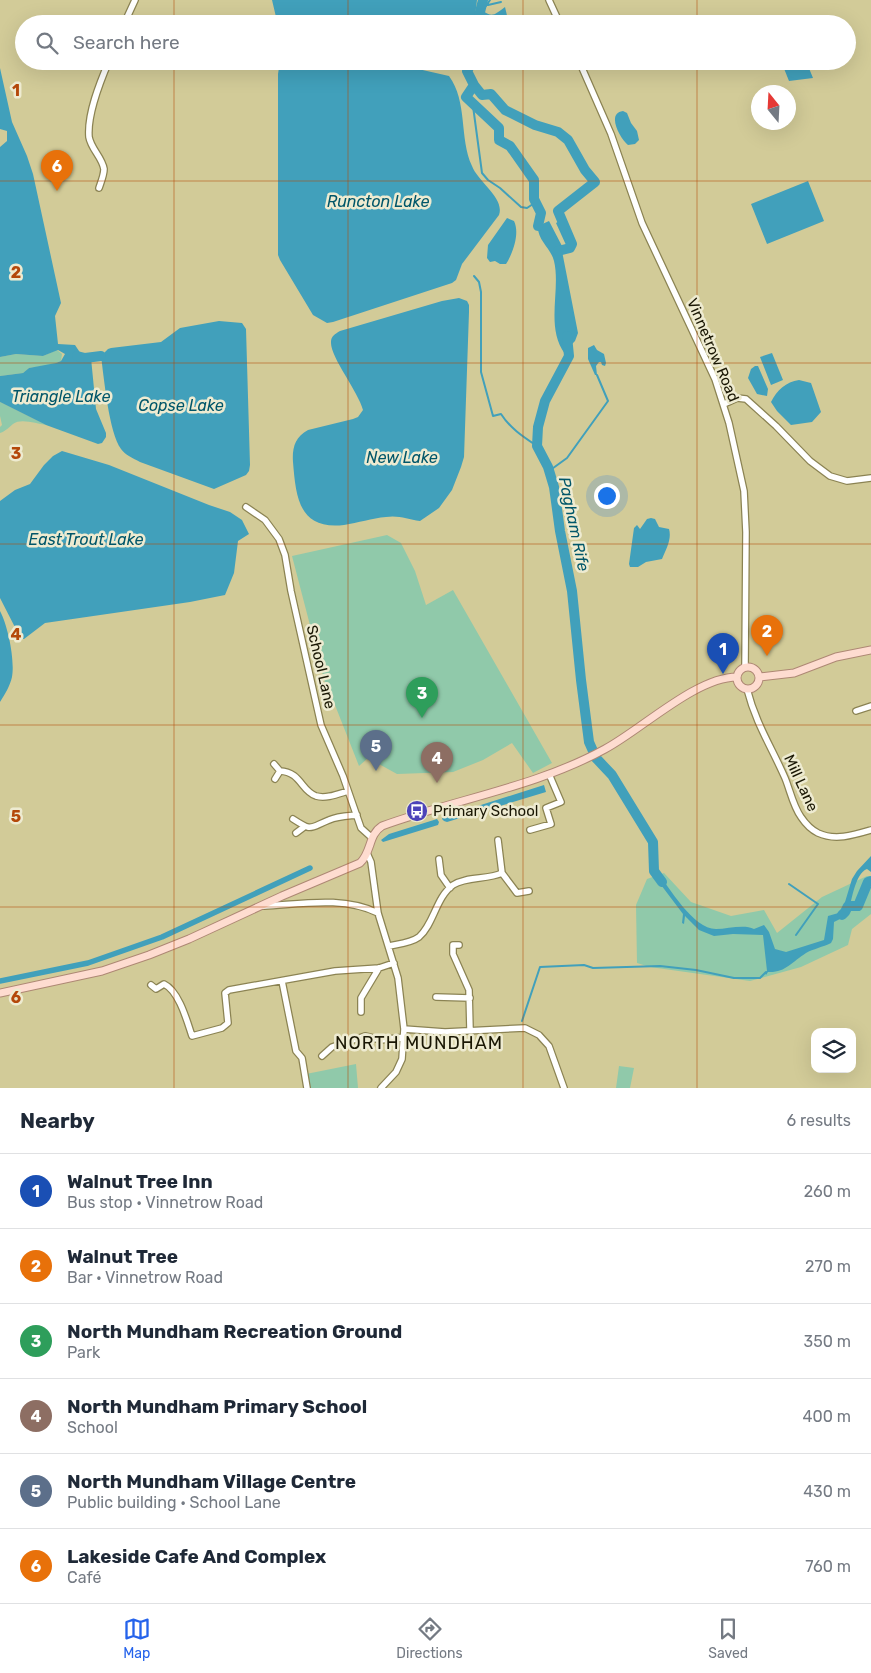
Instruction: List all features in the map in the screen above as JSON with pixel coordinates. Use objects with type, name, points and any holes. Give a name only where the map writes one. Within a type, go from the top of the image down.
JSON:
[{"type":"main road","points":[[759,677],[794,673],[836,657],[871,650]]},
{"type":"main road","points":[[745,667],[753,668],[759,677],[754,687],[747,689],[741,686],[737,677],[740,670],[745,667]]},
{"type":"main road","points":[[0,993],[68,979],[129,963],[189,940],[357,865],[363,861],[372,837],[382,826],[549,774],[577,763],[607,748],[695,691],[717,681],[737,677]]},
{"type":"street","points":[[128,15],[135,0]]},
{"type":"street","points":[[549,0],[556,15]]},
{"type":"street","points":[[99,188],[104,169],[92,146],[89,135],[96,94],[105,70]]},
{"type":"street","name":"Vinnetrow Road","points":[[583,70],[611,134],[642,223],[711,370],[724,404],[744,491],[746,532],[745,667]]},
{"type":"street","points":[[724,404],[738,398],[746,400],[776,426],[810,460],[830,476],[847,481],[871,478]]},
{"type":"street","name":"School Lane","points":[[246,507],[265,520],[279,539],[285,555],[291,592],[322,725],[361,828],[372,837]]},
{"type":"street","name":"Mill Lane","points":[[747,689],[761,732],[775,757],[800,816],[816,832],[834,837],[858,834],[871,830]]},
{"type":"street","points":[[856,712],[868,710]]},
{"type":"street","points":[[274,764],[280,771],[295,775],[314,796],[348,791]]},
{"type":"street","points":[[275,779],[280,771]]},
{"type":"street","points":[[530,830],[551,824],[546,808],[562,802],[549,774]]},
{"type":"street","points":[[293,819],[304,827],[316,827],[334,818],[357,815]]},
{"type":"street","points":[[296,833],[304,827]]},
{"type":"street","points":[[498,840],[502,873],[517,892],[529,892]]},
{"type":"street","points":[[367,853],[371,862],[378,913],[394,964],[403,1012],[404,1037],[402,1058],[396,1072],[381,1088]]},
{"type":"street","points":[[439,859],[441,875],[450,888]]},
{"type":"street","points":[[389,946],[408,942],[419,937],[450,888],[462,881],[502,873]]},
{"type":"street","points":[[262,906],[326,902],[361,906],[378,913]]},
{"type":"street","points":[[459,946],[453,944],[453,954],[466,981],[470,998],[470,1030]]},
{"type":"street","points":[[152,985],[156,989],[164,984],[170,987],[192,1036],[222,1028],[228,1023],[225,993],[229,990],[335,971],[379,968],[394,964]]},
{"type":"street","points":[[361,1012],[360,998],[379,968]]},
{"type":"street","points":[[282,981],[296,1052],[302,1058],[307,1088]]},
{"type":"street","points":[[436,997],[470,998]]},
{"type":"street","points":[[404,1029],[445,1032],[525,1028],[539,1035],[549,1046],[564,1088]]},
{"type":"street","points":[[322,1056],[332,1047],[365,1036],[381,1040],[404,1037]]},
{"type":"green space","points":[[57,350],[62,354],[61,361],[51,365],[29,368],[23,373],[0,376],[0,357],[16,354],[43,356]]},
{"type":"green space","points":[[0,402],[46,425],[20,421],[0,433],[2,425]]},
{"type":"green space","points":[[387,535],[401,543],[415,571],[426,605],[453,590],[552,763],[533,773],[512,743],[483,760],[453,772],[397,774],[368,758],[359,766],[333,700],[330,702],[292,556]]},
{"type":"green space","points":[[664,873],[691,902],[731,916],[764,910],[777,933],[822,897],[867,876],[871,876],[871,914],[852,929],[848,945],[801,967],[750,981],[650,967],[637,963],[636,905],[647,879]]},
{"type":"green space","points":[[356,1064],[358,1088],[308,1088],[306,1074]]},
{"type":"green space","points":[[619,1066],[634,1068],[630,1088],[616,1088]]},
{"type":"water","points":[[272,0],[477,0],[475,15],[276,15]]},
{"type":"water","points":[[505,7],[507,15],[491,15]]},
{"type":"water","points":[[481,10],[491,15],[479,15]]},
{"type":"water","name":"Triangle Lake","points":[[0,68],[12,122],[33,174],[61,303],[55,316],[58,344],[75,345],[81,354],[91,358],[96,409],[106,433],[102,443],[98,444],[46,425],[0,402],[0,376],[23,373],[29,368],[56,363],[61,361],[65,354],[58,350],[43,356],[16,354],[0,357],[0,147],[7,141],[7,131],[0,129]]},
{"type":"water","name":"Runcton Lake","points":[[279,70],[423,70],[449,76],[459,97],[468,155],[472,166],[495,196],[500,209],[499,215],[462,264],[456,280],[452,283],[333,322],[327,323],[313,315],[278,255]]},
{"type":"water","points":[[785,70],[810,70],[813,78],[789,81]]},
{"type":"water","points":[[623,111],[627,113],[637,131],[639,140],[635,144],[628,145],[618,132],[615,116]]},
{"type":"water","points":[[808,181],[824,221],[767,244],[751,204]]},
{"type":"water","points":[[507,218],[514,221],[516,226],[515,243],[511,254],[506,264],[500,264],[495,261],[490,262],[487,258],[488,245]]},
{"type":"water","points":[[561,220],[572,244],[570,248],[562,251],[578,333],[575,341],[568,348],[569,353],[565,354],[556,332],[556,272],[554,261],[538,231],[538,226],[549,221],[562,246],[566,245],[556,223]]},
{"type":"water","name":"New Lake","points":[[459,298],[467,301],[469,305],[464,457],[452,490],[439,508],[420,521],[390,517],[344,525],[329,525],[317,522],[309,517],[303,509],[296,488],[293,457],[295,443],[308,430],[353,419],[358,417],[363,410],[332,348],[331,340],[335,334],[442,301]]},
{"type":"water","name":"Copse Lake","points":[[219,321],[242,323],[246,329],[250,465],[246,475],[214,489],[140,462],[123,451],[113,431],[105,391],[101,356],[111,348],[161,342],[180,328]]},
{"type":"water","points":[[594,345],[597,350],[604,354],[606,363],[605,366],[599,362],[596,366],[597,375],[595,375],[588,359],[588,348]]},
{"type":"water","points":[[772,353],[783,380],[771,385],[760,357]]},
{"type":"water","points":[[758,366],[768,389],[767,396],[757,394],[748,378],[751,369]]},
{"type":"water","points":[[799,380],[811,383],[821,412],[812,422],[791,425],[771,402],[782,387]]},
{"type":"water","name":"East Trout Lake","points":[[62,451],[109,465],[230,512],[242,520],[249,534],[238,541],[234,573],[225,595],[190,602],[45,623],[24,639],[21,639],[0,598],[0,501],[15,490],[30,484],[44,465],[53,456]]},
{"type":"water","points":[[647,519],[655,519],[659,527],[669,529],[667,548],[662,559],[646,562],[638,567],[630,567],[634,528],[637,525],[640,529]]},
{"type":"water","points":[[0,611],[6,625],[10,643],[13,670],[10,684],[0,702]]},
{"type":"water","points":[[544,785],[546,792],[447,822],[442,819],[443,817]]},
{"type":"water","points":[[437,819],[438,825],[383,842],[381,840],[389,834]]},
{"type":"water","points":[[871,856],[871,872],[867,869],[859,876],[848,915],[834,922],[831,943],[806,953],[784,969],[768,972],[766,975],[763,935],[733,934],[714,936],[699,930],[685,916],[684,924],[682,923],[683,914],[652,873],[656,870],[690,915],[707,927],[716,929],[741,927],[754,929],[764,925],[769,932],[775,949],[786,952],[824,940],[828,916],[842,912],[852,879]]},
{"type":"waterway","name":"Pagham Rife","points":[[479,15],[483,0]]},
{"type":"waterway","points":[[481,10],[490,0]]},
{"type":"waterway","points":[[488,5],[501,2]]},
{"type":"waterway","name":"Pagham Rife","points":[[468,70],[474,85],[466,97],[499,128],[499,140],[510,146],[534,180],[534,199],[541,213],[538,226]]},
{"type":"waterway","name":"Pagham Rife","points":[[474,85],[482,95],[491,94],[505,110],[535,125],[558,132],[568,140],[585,170],[595,182],[558,211],[572,244],[570,248],[558,251]]},
{"type":"waterway","points":[[473,106],[482,173],[521,207],[527,208],[536,202]]},
{"type":"waterway","points":[[474,276],[479,282],[481,292],[481,372],[493,416],[501,414],[512,428],[537,446]]},
{"type":"waterway","name":"Pagham Rife","points":[[567,336],[569,356],[545,401],[538,427],[537,446],[548,467],[554,487],[560,531],[572,591],[589,742],[593,751]]},
{"type":"waterway","points":[[77,356],[85,358],[101,356]]},
{"type":"waterway","points":[[549,471],[567,458],[608,401],[597,375]]},
{"type":"waterway","name":"Pagham Rife","points":[[595,757],[612,775],[653,842],[654,871],[662,882]]},
{"type":"waterway","points":[[0,981],[88,963],[162,937],[310,868]]},
{"type":"waterway","name":"Pagham Rife","points":[[842,915],[848,906],[858,906],[868,882],[871,881]]},
{"type":"waterway","points":[[789,884],[818,904],[796,935]]},
{"type":"waterway","points":[[522,1021],[540,967],[584,965],[593,968],[660,966],[696,970],[734,978],[760,978],[766,972]]},
{"type":"place","name":"Lakeside Cafe And Complex","points":[[57,191]]},
{"type":"place","name":"Walnut Tree","points":[[767,656]]},
{"type":"place","name":"Walnut Tree Inn","points":[[723,674]]},
{"type":"place","name":"North Mundham Recreation Ground","points":[[422,718]]},
{"type":"place","name":"North Mundham Village Centre","points":[[376,771]]},
{"type":"place","name":"North Mundham Primary School","points":[[437,783]]},
{"type":"place","name":"Primary School","points":[[417,811]]},
{"type":"district","name":"NORTH MUNDHAM","points":[[419,1043]]}]
